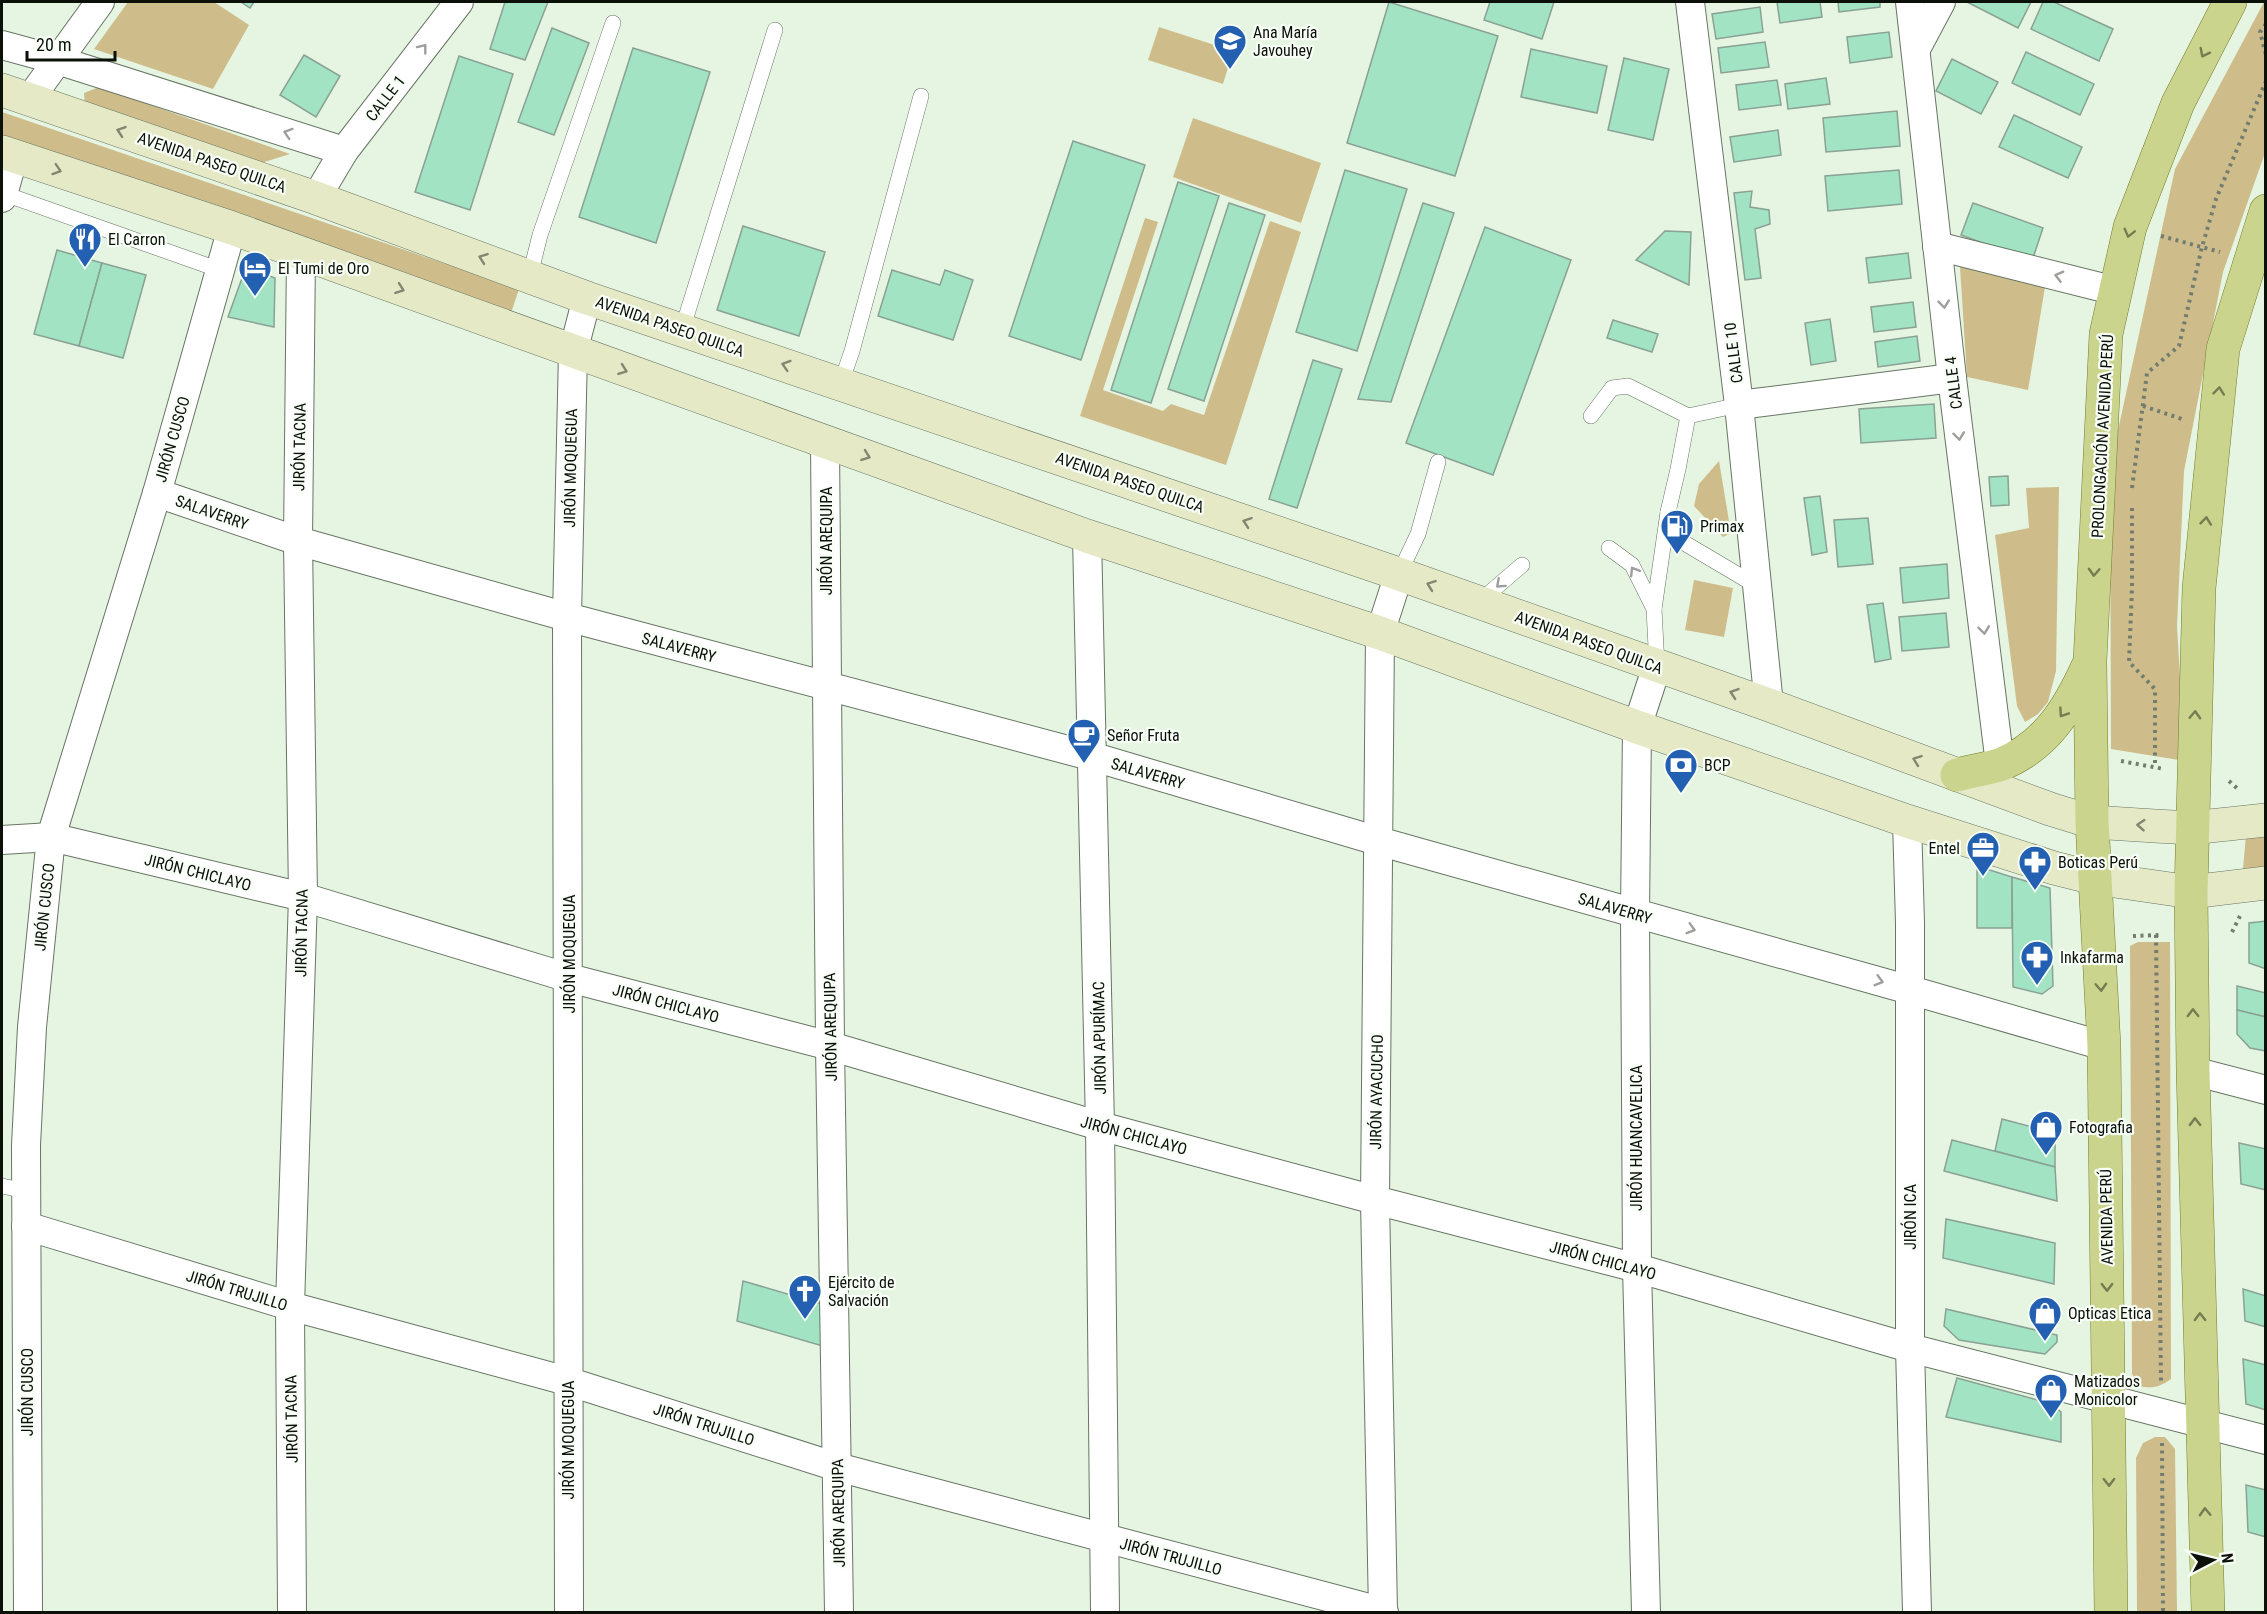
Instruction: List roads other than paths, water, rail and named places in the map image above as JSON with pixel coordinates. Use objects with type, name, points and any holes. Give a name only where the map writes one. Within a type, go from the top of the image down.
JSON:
[{"type":"main road","name":"PROLONGACIÓN AVENIDA PERÚ","points":[[2092,822],[2090,661],[2106,334],[2130,227],[2178,103],[2230,2]]},
{"type":"main road","name":"AVENIDA PASEO QUILCA","points":[[15,95],[316,198],[530,275],[587,298],[1400,574],[2092,822],[2191,828],[2255,808]]},
{"type":"main road","points":[[8,154],[232,228],[1087,536],[1380,633],[1637,727],[1907,821],[2054,868],[2094,878],[2191,892],[2265,883]]},
{"type":"main road","points":[[2208,1612],[2193,1071],[2191,892],[2199,588],[2223,349],[2263,223]]},
{"type":"main road","points":[[1957,775],[2001,764],[2028,750],[2052,729],[2073,699],[2090,661]]},
{"type":"main road","name":"AVENIDA PERÚ","points":[[2092,822],[2104,1046],[2112,1612]]},
{"type":"street","points":[[15,95],[57,60],[100,2]]},
{"type":"street","name":"CALLE 1","points":[[316,198],[344,151],[459,2]]},
{"type":"street","name":"CALLE 10","points":[[1690,2],[1739,405],[1769,705]]},
{"type":"street","name":"CALLE 4","points":[[1910,2],[1952,378],[2001,764]]},
{"type":"street","points":[[1916,49],[1941,2]]},
{"type":"street","points":[[2,45],[57,60],[344,151]]},
{"type":"street","points":[[2,195],[8,154]]},
{"type":"street","name":"JIRÓN CUSCO","points":[[28,1612],[26,1226],[14,1188],[26,1145],[32,1028],[51,837],[157,493],[232,228]]},
{"type":"street","points":[[1937,246],[2116,291]]},
{"type":"street","name":"JIRÓN TACNA","points":[[292,1612],[290,1306],[303,897],[298,541],[301,253]]},
{"type":"street","name":"JIRÓN MOQUEGUA","points":[[569,1612],[567,617],[573,352],[587,298]]},
{"type":"street","points":[[1739,405],[1952,378]]},
{"type":"street","name":"JIRÓN AREQUIPA","points":[[825,442],[830,1046],[839,1612]]},
{"type":"street","name":"SALAVERRY","points":[[157,493],[298,541],[567,617],[1094,757],[1378,841],[2104,1046]]},
{"type":"street","name":"JIRÓN APURÍMAC","points":[[1087,536],[1094,757],[1105,1612]]},
{"type":"street","name":"JIRÓN AYACUCHO","points":[[1384,1612],[1375,1200],[1380,633],[1400,574]]},
{"type":"street","name":"JIRÓN HUANCAVELICA","points":[[1646,1612],[1637,1268],[1635,913],[1637,727],[1657,666]]},
{"type":"street","name":"JIRÓN ICA","points":[[1907,821],[1910,990],[1910,1348],[1917,1612]]},
{"type":"street","name":"JIRÓN CHICLAYO","points":[[2,840],[51,837],[303,897],[569,978],[830,1046],[1100,1126],[1637,1268],[1910,1348],[2265,1440]]},
{"type":"street","points":[[2193,1071],[2265,1090]]},
{"type":"street","name":"JIRÓN TRUJILLO","points":[[26,1226],[290,1306],[567,1381],[837,1467],[1384,1612]]},
{"type":"lane","points":[[530,275],[540,235],[613,23]]},
{"type":"lane","points":[[682,330],[776,30]]},
{"type":"lane","points":[[841,383],[852,351],[921,96]]},
{"type":"lane","points":[[2,195],[220,270]]},
{"type":"lane","points":[[1591,416],[1612,388],[1628,386],[1688,416],[1739,405]]},
{"type":"lane","points":[[1657,666],[1654,609],[1668,512],[1688,416]]},
{"type":"lane","points":[[1400,574],[1418,534],[1438,462]]},
{"type":"lane","points":[[1668,512],[1681,541],[1757,586]]},
{"type":"lane","points":[[1609,548],[1632,565],[1654,609]]},
{"type":"lane","points":[[1479,603],[1521,565]]},
{"type":"place","name":"Ana María Javouhey","points":[[1230,70]]},
{"type":"place","name":"El Carron","points":[[85,268]]},
{"type":"place","name":"El Tumi de Oro","points":[[255,297]]},
{"type":"place","name":"Primax","points":[[1677,555]]},
{"type":"place","name":"Señor Fruta","points":[[1084,764]]},
{"type":"place","name":"BCP","points":[[1681,794]]},
{"type":"place","name":"Entel","points":[[1983,877]]},
{"type":"place","name":"Boticas Perú","points":[[2035,891]]},
{"type":"place","name":"Inkafarma","points":[[2037,986]]},
{"type":"place","name":"Fotografia","points":[[2046,1156]]},
{"type":"place","name":"Ejército de Salvación","points":[[805,1320]]},
{"type":"place","name":"Opticas Etica","points":[[2045,1342]]},
{"type":"place","name":"Matizados Monicolor","points":[[2051,1419]]}]
